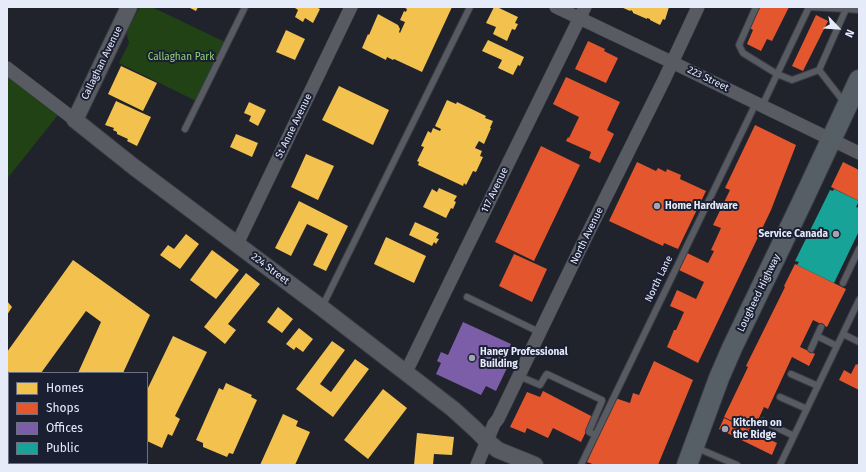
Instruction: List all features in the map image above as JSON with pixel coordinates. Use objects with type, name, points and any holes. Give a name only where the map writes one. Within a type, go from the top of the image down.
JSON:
[{"type":"main road","name":"Lougheed Highway","points":[[690,456],[719,378],[732,348],[859,80]]},
{"type":"street","name":"Callaghan Avenue","points":[[75,120],[129,7]]},
{"type":"street","name":"St Anne Avenue","points":[[237,244],[351,7]]},
{"type":"street","name":"223 Street","points":[[556,7],[582,13],[672,62],[859,153]]},
{"type":"street","name":"North Avenue","points":[[477,465],[494,424],[498,419],[664,80],[698,7]]},
{"type":"street","name":"117 Avenue","points":[[406,372],[582,13]]},
{"type":"street","name":"224 Street","points":[[7,68],[134,167],[406,372],[453,409],[498,450],[536,465]]},
{"type":"lane","points":[[185,129],[245,7]]},
{"type":"lane","points":[[322,308],[470,7]]},
{"type":"lane","points":[[756,7],[739,45],[743,53],[777,74],[792,80],[819,70],[846,9]]},
{"type":"lane","points":[[808,7],[859,10]]},
{"type":"lane","name":"North Lane","points":[[581,465],[759,104],[777,74],[808,7]]},
{"type":"lane","points":[[819,70],[847,106]]},
{"type":"lane","points":[[843,283],[859,249]]},
{"type":"lane","points":[[467,297],[540,332]]},
{"type":"lane","points":[[780,465],[859,300]]},
{"type":"lane","points":[[811,348],[821,327]]},
{"type":"lane","points":[[843,334],[859,342]]},
{"type":"lane","points":[[817,336],[837,346]]},
{"type":"lane","points":[[519,376],[540,385],[547,374],[602,400],[589,431],[595,434]]},
{"type":"lane","points":[[791,374],[818,386]]},
{"type":"lane","points":[[780,397],[807,409]]},
{"type":"lane","points":[[763,422],[794,436]]},
{"type":"lane","points":[[690,456],[736,465]]},
{"type":"green space","name":"Callaghan Park","points":[[140,7],[152,7],[227,43],[198,102],[119,63],[129,43],[126,32]]},
{"type":"green space","points":[[7,76],[58,115],[7,179]]},
{"type":"building: Homes","points":[[188,7],[198,7],[196,11]]},
{"type":"building: Homes","points":[[316,7],[320,9],[313,23],[305,18],[303,22],[295,17],[298,10],[295,8]]},
{"type":"building: Homes","points":[[406,7],[452,7],[422,72],[394,59],[393,60],[387,57],[386,60],[362,48],[378,14],[398,25],[400,33],[405,22],[400,20],[404,11],[406,12]]},
{"type":"building: Homes","points":[[494,7],[518,17],[515,23],[518,24],[515,30],[512,29],[507,41],[493,34],[496,27],[486,23]]},
{"type":"building: Homes","points":[[621,7],[669,7],[665,20],[663,19],[660,25],[650,19],[633,13],[631,10],[630,11]]},
{"type":"building: Homes","points":[[286,30],[305,39],[295,60],[276,52]]},
{"type":"building: Homes","points":[[488,40],[524,57],[520,66],[518,65],[513,75],[498,68],[502,60],[482,51]]},
{"type":"building: Homes","points":[[121,66],[157,83],[143,111],[108,94]]},
{"type":"building: Homes","points":[[339,86],[389,110],[373,145],[322,120]]},
{"type":"building: Homes","points":[[447,100],[456,104],[457,102],[493,121],[484,144],[479,141],[475,148],[482,151],[480,156],[483,157],[476,172],[473,171],[466,185],[464,183],[463,186],[418,165],[419,162],[417,161],[424,147],[421,146],[428,131],[431,133],[433,128],[440,131],[441,129],[435,126]]},
{"type":"building: Homes","points":[[116,101],[151,117],[137,146],[127,141],[128,139],[117,134],[117,132],[113,130],[114,128],[105,125]]},
{"type":"building: Homes","points":[[249,102],[266,110],[258,126],[249,121],[251,116],[244,113]]},
{"type":"building: Homes","points":[[236,134],[258,143],[252,157],[230,147]]},
{"type":"building: Homes","points":[[306,154],[334,166],[318,200],[291,187]]},
{"type":"building: Homes","points":[[439,188],[457,196],[454,201],[456,202],[453,209],[451,208],[446,218],[423,207],[432,189],[437,192]]},
{"type":"building: Homes","points":[[299,201],[348,226],[326,271],[313,265],[328,234],[307,224],[291,256],[275,248]]},
{"type":"building: Homes","points":[[415,222],[439,233],[436,238],[439,239],[436,244],[434,242],[432,246],[409,235]]},
{"type":"building: Homes","points":[[186,234],[199,244],[180,269],[160,255],[168,245],[174,249]]},
{"type":"building: Homes","points":[[386,237],[426,256],[414,283],[374,264]]},
{"type":"building: Homes","points":[[212,250],[239,270],[216,299],[190,280]]},
{"type":"building: Homes","points":[[73,260],[150,315],[123,372],[78,372],[101,322],[86,311],[42,372],[8,372],[7,371],[7,352]]},
{"type":"building: Homes","points":[[246,273],[260,284],[228,324],[236,330],[225,344],[204,327]]},
{"type":"building: Homes","points":[[7,301],[12,307],[7,315]]},
{"type":"building: Homes","points":[[278,307],[293,319],[282,333],[267,322]]},
{"type":"building: Homes","points":[[299,328],[313,339],[303,352],[296,347],[294,350],[286,344]]},
{"type":"building: Homes","points":[[173,336],[207,352],[175,416],[180,419],[172,436],[168,434],[162,448],[148,441],[148,388]]},
{"type":"building: Homes","points":[[332,341],[345,350],[320,384],[331,392],[355,359],[369,369],[333,417],[296,389]]},
{"type":"building: Homes","points":[[226,383],[252,395],[251,397],[257,400],[233,454],[229,453],[227,457],[203,447],[203,443],[196,440],[219,388],[223,390]]},
{"type":"building: Homes","points":[[383,389],[407,408],[368,459],[344,440]]},
{"type":"building: Homes","points":[[283,414],[298,421],[296,426],[310,432],[295,465],[260,465]]},
{"type":"building: Homes","points":[[417,433],[454,437],[452,455],[434,454],[433,465],[414,465]]},
{"type":"building: Shops","points":[[760,7],[789,7],[772,41],[767,39],[761,51],[747,44],[753,30],[750,28]]},
{"type":"building: Shops","points":[[816,15],[828,21],[803,71],[792,66]]},
{"type":"building: Shops","points":[[588,41],[605,49],[604,51],[618,58],[606,83],[575,69]]},
{"type":"building: Shops","points":[[566,77],[620,102],[607,130],[614,134],[600,163],[589,158],[591,152],[566,141],[568,137],[569,138],[579,117],[553,104]]},
{"type":"building: Shops","points":[[755,125],[796,145],[771,210],[698,363],[667,347],[684,312],[670,306],[677,290],[696,299],[704,282],[679,270],[687,253],[708,263],[714,251],[711,250],[721,228],[713,225],[730,190],[725,188]]},
{"type":"building: Shops","points":[[541,146],[580,165],[534,261],[495,242]]},
{"type":"building: Shops","name":"Home Hardware","points":[[637,162],[656,171],[658,168],[666,172],[667,169],[681,175],[680,179],[706,191],[678,249],[664,243],[663,246],[609,221]]},
{"type":"building: Shops","points":[[843,162],[859,170],[859,201],[831,187]]},
{"type":"building: Shops","points":[[514,254],[547,269],[532,302],[499,286]]},
{"type":"building: Shops","points":[[795,264],[846,289],[827,327],[813,320],[800,347],[815,354],[809,366],[792,357],[768,409],[764,407],[753,431],[724,417],[748,367],[746,366]]},
{"type":"building: Shops","points":[[654,361],[693,380],[658,465],[595,465],[587,462],[615,398],[630,403],[633,393],[639,395]]},
{"type":"building: Shops","points":[[859,362],[859,390],[839,380],[844,370],[851,374],[856,364],[857,365]]},
{"type":"building: Shops","points":[[543,391],[593,417],[581,442],[553,428],[548,438],[527,428],[525,433],[510,427],[527,392],[540,397]]},
{"type":"building: Shops","points":[[724,418],[777,443],[772,455],[719,429]]},
{"type":"building: Offices","name":"Haney Professional Building","points":[[463,322],[511,344],[502,365],[507,368],[496,391],[486,386],[481,395],[436,374],[441,363],[437,361],[441,352],[448,355]]},
{"type":"building: Public","points":[[834,189],[859,201],[856,207],[859,208],[859,231],[834,283],[797,265],[799,262],[795,261],[830,190],[833,191]]},
{"type":"place","name":"Home Hardware","points":[[657,206]]},
{"type":"place","name":"Service Canada","points":[[836,234]]},
{"type":"place","name":"Haney Professional Building","points":[[472,358]]},
{"type":"place","name":"Kitchen on the Ridge","points":[[725,429]]}]
